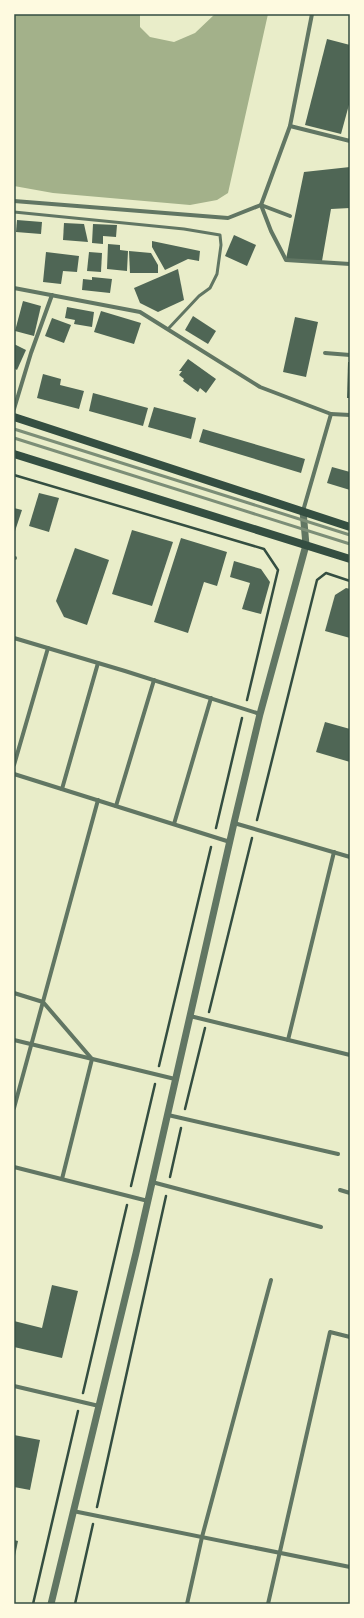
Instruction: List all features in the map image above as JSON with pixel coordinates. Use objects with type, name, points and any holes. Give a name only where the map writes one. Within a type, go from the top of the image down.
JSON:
[{"type":"main road","points":[[14,417],[350,527]]},
{"type":"main road","points":[[14,454],[350,559]]},
{"type":"street","points":[[312,14],[290,126],[261,205],[271,231],[286,260],[350,264]]},
{"type":"street","points":[[290,126],[350,141]]},
{"type":"street","points":[[14,201],[228,218],[261,205],[290,216]]},
{"type":"street","points":[[14,288],[140,312],[260,387],[331,414],[350,414]]},
{"type":"street","points":[[14,409],[31,353],[52,295]]},
{"type":"street","points":[[325,353],[350,355]]},
{"type":"street","points":[[51,1604],[148,1201],[260,714],[306,544],[303,511],[331,414]]},
{"type":"street","points":[[14,638],[260,714]]},
{"type":"street","points":[[14,765],[48,648]]},
{"type":"street","points":[[62,789],[98,663]]},
{"type":"street","points":[[116,806],[154,680]]},
{"type":"street","points":[[174,824],[211,698]]},
{"type":"street","points":[[14,774],[230,842]]},
{"type":"street","points":[[14,1108],[98,800]]},
{"type":"street","points":[[234,823],[350,857]]},
{"type":"street","points":[[288,1040],[334,852]]},
{"type":"street","points":[[14,993],[43,1002],[92,1059]]},
{"type":"street","points":[[190,1016],[350,1055]]},
{"type":"street","points":[[14,1040],[175,1079]]},
{"type":"street","points":[[62,1179],[92,1059]]},
{"type":"street","points":[[168,1115],[338,1154]]},
{"type":"street","points":[[14,1167],[148,1201]]},
{"type":"street","points":[[152,1182],[320,1227]]},
{"type":"street","points":[[340,1190],[350,1193]]},
{"type":"street","points":[[187,1604],[202,1538],[271,1280]]},
{"type":"street","points":[[268,1604],[330,1332],[350,1337]]},
{"type":"street","points":[[14,1386],[98,1406]]},
{"type":"street","points":[[73,1511],[350,1567]]},
{"type":"lane","points":[[14,212],[184,229],[220,235],[221,245],[217,274],[210,288],[199,296],[168,329]]},
{"type":"path","points":[[14,474],[264,549],[278,570],[157,1075],[33,1604]]},
{"type":"path","points":[[75,1604],[183,1118],[317,580],[326,573],[350,580]]},
{"type":"shaded area","points":[[14,14],[140,14],[140,27],[150,37],[174,42],[195,33],[215,14],[268,14],[228,193],[217,200],[190,205],[53,193],[14,186]]},
{"type":"building","points":[[327,39],[350,45],[350,101],[341,134],[305,125]]},
{"type":"building","points":[[350,167],[350,208],[331,209],[322,261],[286,259],[304,172]]},
{"type":"building","points":[[17,220],[42,222],[41,234],[16,232]]},
{"type":"building","points":[[64,223],[84,224],[88,242],[63,240]]},
{"type":"building","points":[[93,224],[117,225],[116,237],[103,236],[103,244],[92,243]]},
{"type":"building","points":[[234,235],[256,245],[247,266],[225,256]]},
{"type":"building","points":[[152,241],[200,251],[199,261],[188,259],[165,270],[152,247]]},
{"type":"building","points":[[108,244],[120,245],[120,250],[128,251],[127,271],[107,269]]},
{"type":"building","points":[[129,251],[151,253],[158,265],[158,273],[130,273]]},
{"type":"building","points":[[46,252],[79,256],[77,272],[63,271],[61,284],[43,282]]},
{"type":"building","points":[[89,252],[102,253],[101,272],[87,271]]},
{"type":"building","points":[[178,269],[184,300],[158,312],[140,303],[134,288]]},
{"type":"building","points":[[92,277],[112,279],[110,293],[82,290],[83,279],[92,280]]},
{"type":"building","points":[[23,301],[41,306],[34,336],[15,331]]},
{"type":"building","points":[[67,307],[94,312],[92,327],[74,324],[75,320],[65,318]]},
{"type":"building","points":[[101,311],[141,323],[134,344],[94,332]]},
{"type":"building","points":[[193,316],[216,331],[208,344],[185,330]]},
{"type":"building","points":[[295,317],[318,322],[306,377],[283,372]]},
{"type":"building","points":[[52,318],[71,325],[64,343],[45,336]]},
{"type":"building","points":[[14,344],[26,350],[17,370],[14,368]]},
{"type":"building","points":[[188,359],[216,379],[206,393],[200,388],[198,392],[183,381],[184,379],[179,375],[182,371],[179,371]]},
{"type":"building","points":[[348,362],[350,362],[350,398],[347,398]]},
{"type":"building","points":[[43,374],[61,379],[60,385],[84,391],[79,409],[37,398]]},
{"type":"building","points":[[93,393],[148,408],[143,426],[89,411]]},
{"type":"building","points":[[154,407],[196,418],[191,439],[148,427]]},
{"type":"building","points":[[203,429],[305,459],[301,473],[199,442]]},
{"type":"building","points":[[332,467],[350,472],[350,490],[327,483]]},
{"type":"building","points":[[39,493],[59,498],[49,532],[29,526]]},
{"type":"building","points":[[14,508],[22,510],[14,534]]},
{"type":"building","points":[[132,530],[173,542],[152,606],[112,594]]},
{"type":"building","points":[[181,538],[227,552],[217,586],[204,582],[188,633],[154,622]]},
{"type":"building","points":[[75,548],[109,560],[87,625],[64,617],[56,601]]},
{"type":"building","points":[[234,561],[261,569],[270,582],[261,614],[242,609],[250,583],[230,577]]},
{"type":"building","points":[[346,588],[350,589],[350,638],[325,631],[335,595]]},
{"type":"building","points":[[325,722],[350,729],[350,762],[316,752]]},
{"type":"building","points":[[52,1285],[78,1291],[62,1358],[14,1347],[14,1321],[42,1328]]},
{"type":"building","points":[[14,1435],[40,1440],[30,1490],[14,1487]]},
{"type":"building","points":[[14,1540],[18,1541],[15,1556],[14,1556]]},
{"type":"railway","points":[[14,429],[350,535]]},
{"type":"railway","points":[[14,438],[350,544]]}]
